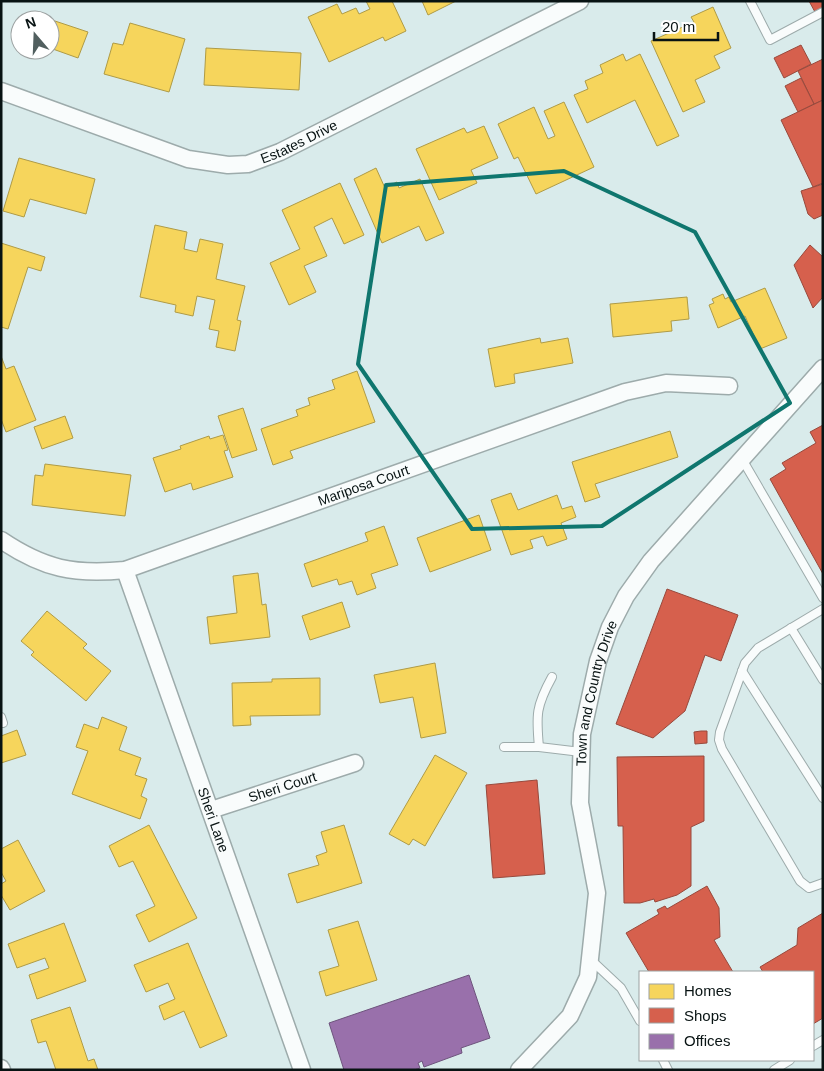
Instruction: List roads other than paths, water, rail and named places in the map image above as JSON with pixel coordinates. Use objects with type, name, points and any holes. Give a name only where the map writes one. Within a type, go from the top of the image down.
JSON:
[{"type":"street","name":"Estates Drive","points":[[1,91],[188,159],[228,165],[248,164],[280,152],[580,1]]},
{"type":"street","name":"Town and Country Drive","points":[[519,1070],[570,1016],[588,977],[597,893],[580,802],[582,734],[588,696],[598,661],[626,596],[651,561],[823,368]]},
{"type":"street","name":"Mariposa Court","points":[[1,540],[37,561],[73,572],[94,573],[125,570],[625,392],[666,383],[729,386]]},
{"type":"street","name":"Sheri Lane","points":[[125,570],[302,1070]]},
{"type":"street","name":"Sheri Court","points":[[211,810],[354,763]]},
{"type":"lane","points":[[750,1],[770,40],[823,12]]},
{"type":"lane","points":[[742,458],[823,598]]},
{"type":"lane","points":[[823,609],[758,648],[745,663],[720,732],[719,740],[722,749],[800,881],[809,888],[823,883]]},
{"type":"lane","points":[[791,628],[823,680]]},
{"type":"lane","points":[[742,671],[823,798]]},
{"type":"lane","points":[[539,746],[536,722],[539,701],[552,677]]},
{"type":"lane","points":[[504,746],[539,746],[581,752]]},
{"type":"lane","points":[[590,960],[622,988],[639,1019]]},
{"type":"lane","points":[[774,1070],[788,1061]]}]
